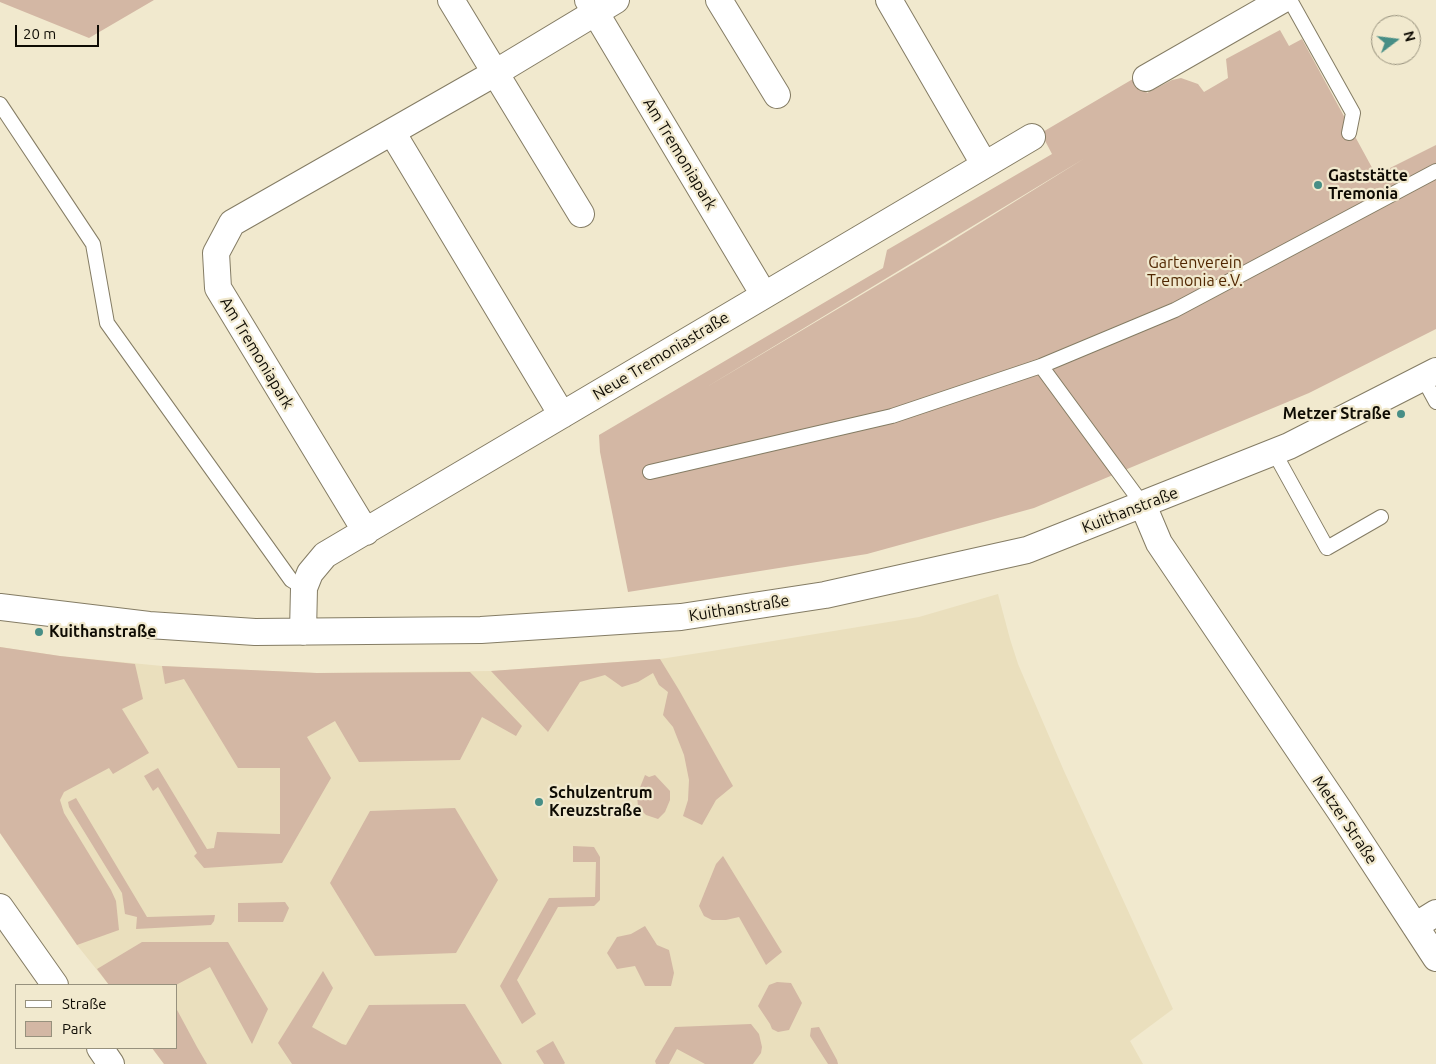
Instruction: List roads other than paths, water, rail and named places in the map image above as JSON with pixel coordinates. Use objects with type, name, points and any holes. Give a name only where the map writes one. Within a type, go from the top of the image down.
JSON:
[{"type":"street","points":[[451,0],[581,214]]},
{"type":"street","points":[[719,0],[777,95]]},
{"type":"street","points":[[889,0],[984,164]]},
{"type":"street","points":[[1146,78],[1282,0]]},
{"type":"street","name":"Am Tremoniapark","points":[[366,532],[218,288],[216,253],[232,224],[495,74],[600,4],[764,295]]},
{"type":"street","points":[[392,132],[562,415]]},
{"type":"street","name":"Neue Tremoniastraße","points":[[304,588],[310,573],[325,555],[1032,137]]},
{"type":"street","name":"Kuithanstraße","points":[[0,607],[149,625],[255,632],[481,630],[681,617],[825,595],[1027,550],[1274,452],[1429,374]]},
{"type":"street","name":"Metzer Straße","points":[[1143,505],[1159,543],[1340,812],[1425,919],[1436,958]]},
{"type":"street","points":[[303,632],[304,588]]},
{"type":"street","points":[[0,907],[54,984]]},
{"type":"street","points":[[101,1049],[112,1064]]},
{"type":"lane","points":[[1290,0],[1353,113],[1349,133]]},
{"type":"lane","points":[[0,104],[93,244],[107,323],[291,580],[304,588]]},
{"type":"lane","points":[[650,472],[892,416],[1041,366],[1175,310],[1436,171]]},
{"type":"lane","points":[[1041,366],[1143,505]]},
{"type":"lane","points":[[1429,374],[1436,402]]},
{"type":"lane","points":[[1274,452],[1327,548],[1381,517]]},
{"type":"place","name":"Gaststätte Tremonia","points":[[1318,185]]},
{"type":"place","name":"Metzer Straße","points":[[1401,414]]},
{"type":"place","name":"Kuithanstraße","points":[[39,632]]},
{"type":"place","name":"Schulzentrum Kreuzstraße","points":[[539,802]]},
{"type":"park label","name":"Gartenverein Tremonia e.V.","points":[[1195,272]]}]
